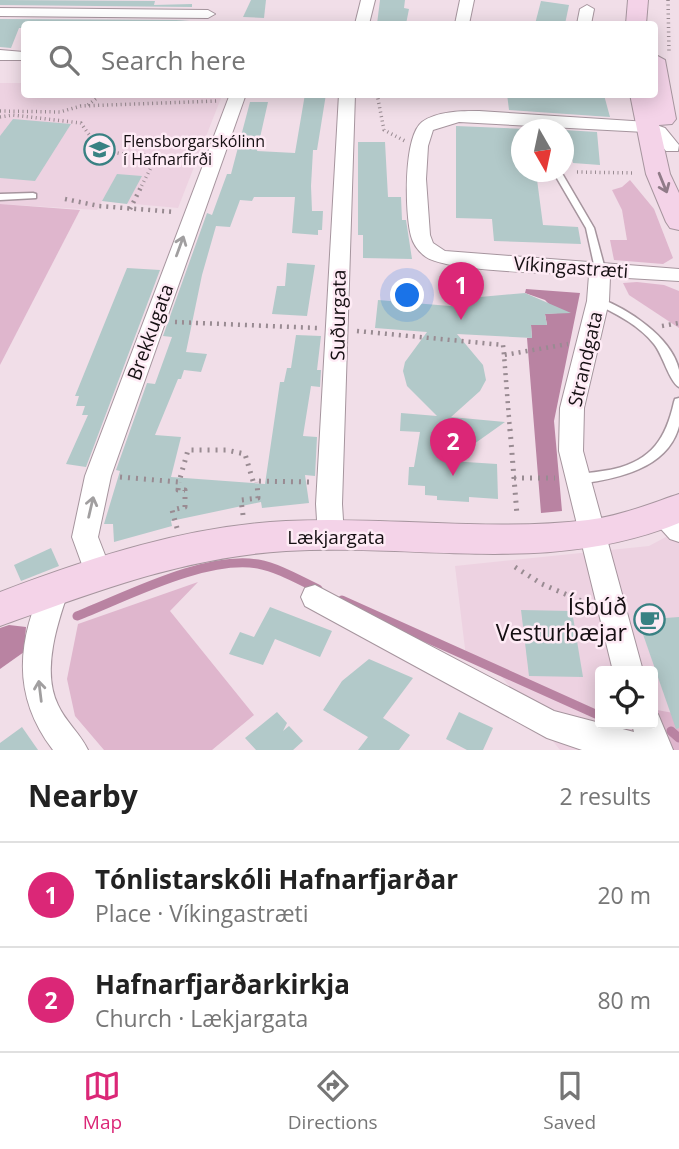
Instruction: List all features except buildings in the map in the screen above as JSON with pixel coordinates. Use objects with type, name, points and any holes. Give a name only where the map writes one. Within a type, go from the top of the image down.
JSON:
[{"type":"main road","points":[[636,21],[639,0]]},
{"type":"main road","points":[[652,21],[654,0]]},
{"type":"main road","points":[[658,84],[665,126],[676,157]]},
{"type":"main road","points":[[642,98],[658,174],[679,222]]},
{"type":"main road","name":"Lækjargata","points":[[0,610],[136,559],[197,546],[286,536],[591,535],[674,519]]},
{"type":"street","points":[[363,21],[368,0]]},
{"type":"street","points":[[463,21],[467,0]]},
{"type":"street","points":[[585,21],[587,9]]},
{"type":"street","points":[[0,12],[208,13]]},
{"type":"street","points":[[0,55],[21,56]]},
{"type":"street","name":"Brekkugata","points":[[98,573],[85,537],[98,475],[232,98]]},
{"type":"street","name":"Suðurgata","points":[[331,536],[347,98]]},
{"type":"street","points":[[419,146],[425,128],[456,117],[648,127],[659,132],[676,157]]},
{"type":"street","name":"Víkingastræti","points":[[419,146],[420,235],[426,248],[435,255],[447,259],[679,275]]},
{"type":"street","name":"Strandgata","points":[[600,269],[598,301],[572,408],[572,451],[591,535],[627,666]]},
{"type":"street","points":[[56,587],[44,620],[37,668],[42,706],[72,750]]},
{"type":"street","points":[[315,597],[547,723],[586,736],[647,750]]},
{"type":"street","points":[[649,729],[657,750]]},
{"type":"lane","name":"Strandgata","points":[[563,182],[590,228],[600,269]]},
{"type":"lane","points":[[0,197],[33,196]]},
{"type":"lane","points":[[598,301],[636,320],[658,338],[679,383]]},
{"type":"lane","points":[[579,479],[610,476],[655,455],[668,442],[676,425],[679,402]]},
{"type":"path","points":[[87,106],[97,98]]},
{"type":"path","points":[[0,111],[24,109],[48,112],[87,106],[232,98]]},
{"type":"path","points":[[378,98],[384,130],[394,137],[419,146]]},
{"type":"path","points":[[43,118],[48,112]]},
{"type":"path","points":[[0,117],[43,118],[81,123],[91,139],[107,152],[157,156],[130,209]]},
{"type":"path","points":[[577,172],[642,173]]},
{"type":"path","points":[[65,199],[130,209],[192,213]]},
{"type":"path","points":[[153,321],[337,329],[503,345],[518,519],[547,517],[553,537]]},
{"type":"path","points":[[504,355],[528,353],[588,340]]},
{"type":"path","points":[[177,528],[172,510],[185,507],[185,490],[178,490],[188,450],[214,453],[232,449],[245,454],[251,476],[257,482],[258,498],[242,500],[243,514]]},
{"type":"path","points":[[98,475],[180,482]]},
{"type":"path","points":[[514,478],[579,479]]},
{"type":"path","points":[[257,482],[331,481]]},
{"type":"path","points":[[515,566],[570,597],[613,613]]},
{"type":"shaded area","name":"Flensborgarskólinn í Hafnarfirði","points":[[0,83],[21,83],[21,98],[221,98],[178,208],[102,201],[97,210],[0,204]]},
{"type":"shaded area","points":[[630,180],[654,209],[673,258],[663,264],[614,260],[610,240],[627,240],[622,210],[612,190],[622,187]]},
{"type":"shaded area","points":[[0,204],[80,210],[0,365]]},
{"type":"shaded area","points":[[623,283],[664,285],[679,291],[679,328],[629,295]]},
{"type":"shaded area","points":[[526,289],[580,293],[554,421],[562,511],[541,513],[527,338],[532,338],[531,325],[547,325],[545,314],[558,313],[545,300],[525,293]]},
{"type":"shaded area","points":[[679,530],[679,750],[560,750],[501,676],[466,657],[455,566],[649,546]]},
{"type":"shaded area","points":[[198,582],[170,611],[254,715],[212,750],[104,750],[75,716],[67,679],[78,624]]},
{"type":"shaded area","points":[[9,625],[26,627],[24,652],[0,669],[0,628]]},
{"type":"shaded area","points":[[658,710],[679,714],[679,750],[671,750]]},
{"type":"waterway","points":[[77,616],[190,571],[237,563],[274,568],[318,589]]},
{"type":"waterway","points":[[342,600],[595,714]]},
{"type":"waterway","points":[[671,731],[679,738]]},
{"type":"place","name":"Flensborgarskólinn í Hafnarfirði","points":[[100,150]]},
{"type":"place","name":"Tónlistarskóli Hafnarfjarðar","points":[[461,320]]},
{"type":"place","name":"Hafnarfjarðarkirkja","points":[[453,476]]},
{"type":"place","name":"Ísbúð Vesturbæjar","points":[[650,620]]}]
